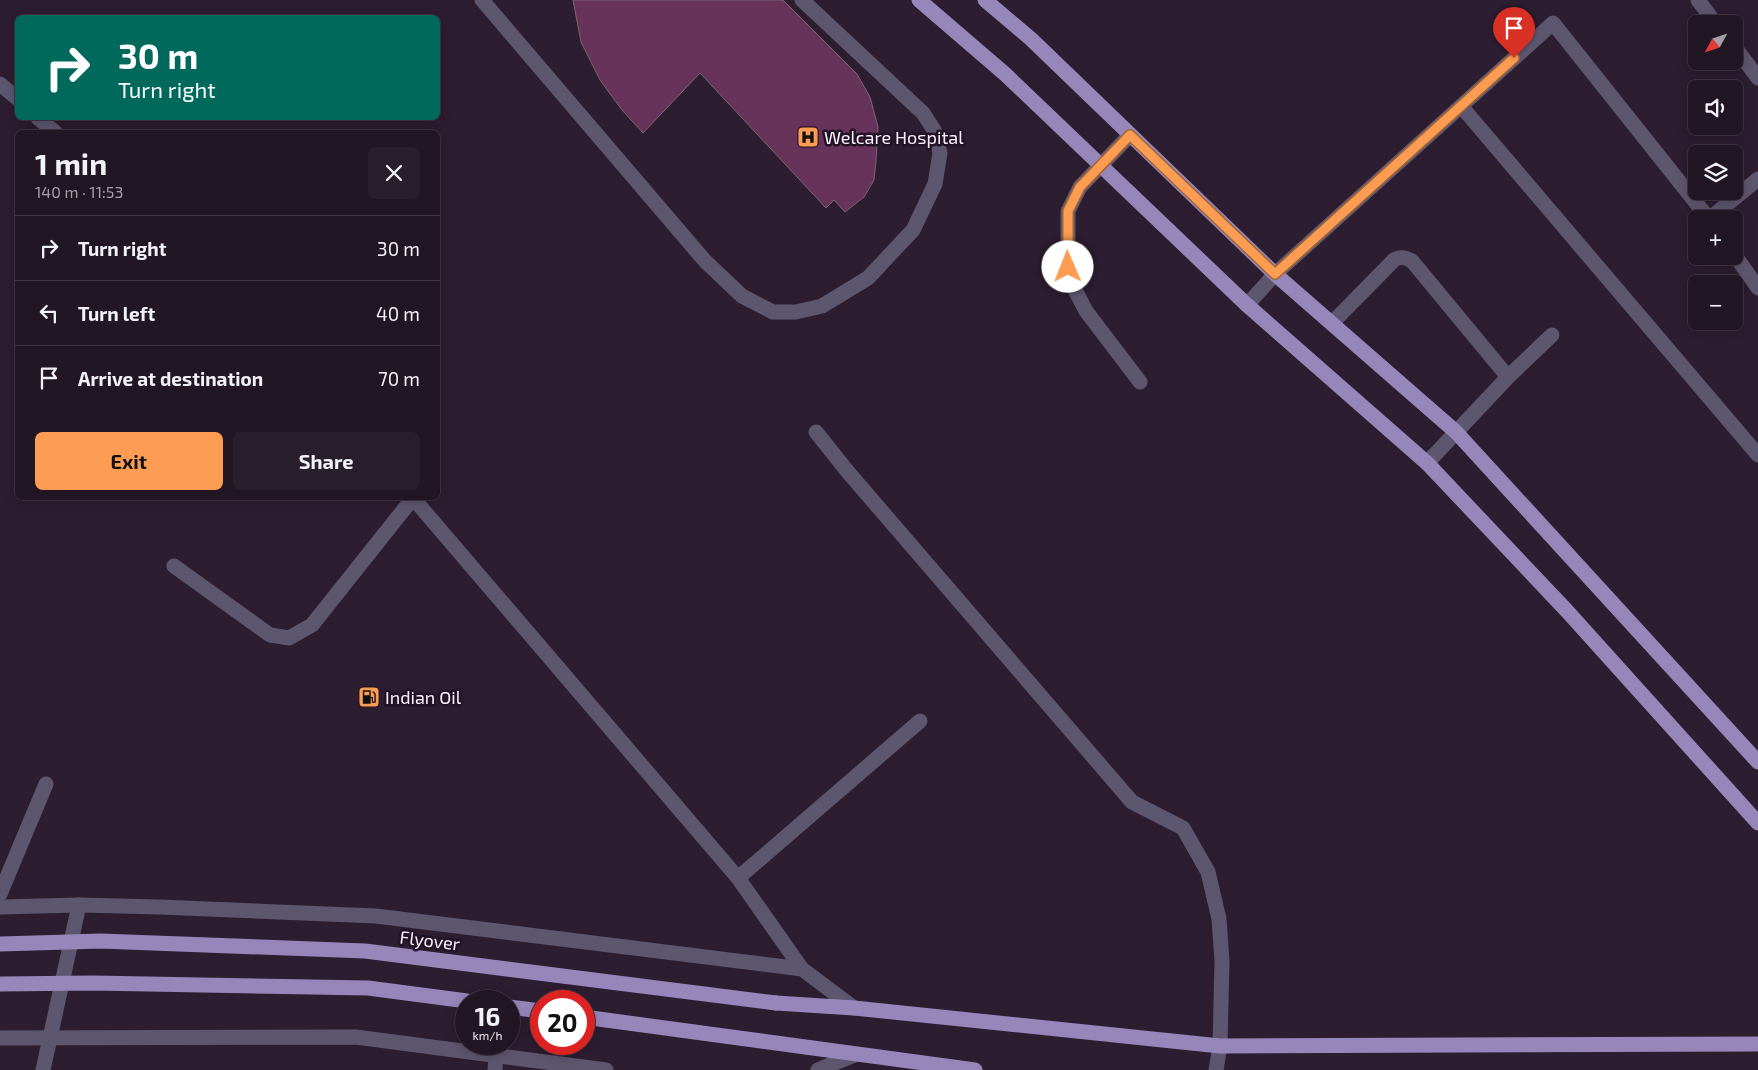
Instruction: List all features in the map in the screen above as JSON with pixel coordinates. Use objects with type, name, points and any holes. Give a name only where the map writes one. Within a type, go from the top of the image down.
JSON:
[{"type":"main road","points":[[919,0],[1005,74],[1247,304],[1427,463],[1567,611],[1758,823]]},
{"type":"main road","points":[[985,0],[1031,39],[1275,274],[1456,432],[1758,762]]},
{"type":"main road","name":"Flyover","points":[[0,944],[101,941],[365,951],[776,1003],[854,1008],[1220,1046],[1758,1044]]},
{"type":"main road","points":[[0,984],[368,988],[455,999]]},
{"type":"main road","points":[[595,1018],[975,1070]]},
{"type":"street","points":[[482,0],[705,260],[742,296],[773,312],[796,312],[822,306],[868,278],[914,230],[935,184],[940,153],[934,130],[923,113],[802,0]]},
{"type":"street","points":[[1698,0],[1709,15]]},
{"type":"street","points":[[1247,304],[1275,274],[1553,23],[1702,210]]},
{"type":"street","points":[[1743,58],[1758,78]]},
{"type":"street","points":[[0,84],[15,96]]},
{"type":"street","points":[[1461,106],[1758,455]]},
{"type":"street","points":[[40,120],[53,130]]},
{"type":"street","points":[[1130,135],[1080,187],[1068,211],[1068,267],[1074,290],[1086,311],[1140,382]]},
{"type":"street","points":[[1720,210],[1758,179]]},
{"type":"street","points":[[1332,323],[1394,260],[1399,257],[1406,258],[1412,261],[1508,377]]},
{"type":"street","points":[[1742,265],[1758,288]]},
{"type":"street","points":[[1427,463],[1508,377],[1552,335]]},
{"type":"street","points":[[816,432],[854,480],[1132,802],[1183,828],[1208,872],[1219,919],[1222,960],[1220,1046],[1216,1070]]},
{"type":"street","points":[[174,566],[270,636],[289,638],[312,625],[411,500]]},
{"type":"street","points":[[415,500],[738,878],[802,969],[854,1008]]},
{"type":"street","points":[[738,878],[920,721]]},
{"type":"street","points":[[0,894],[46,784]]},
{"type":"street","points":[[0,907],[79,905],[376,916],[802,969]]},
{"type":"street","points":[[43,1070],[79,905]]},
{"type":"street","points":[[0,1038],[356,1037],[495,1063],[606,1070]]},
{"type":"street","points":[[818,1070],[857,1054]]},
{"type":"building","points":[[573,0],[783,0],[857,74],[870,97],[878,127],[876,161],[874,180],[864,197],[845,212],[834,200],[826,208],[700,73],[643,133],[622,110],[600,80],[581,42]]},
{"type":"place","name":"Welcare Hospital","points":[[808,137]]},
{"type":"place","name":"Indian Oil","points":[[369,697]]},
{"type":"route","points":[[1068,267],[1068,211],[1080,187],[1130,135],[1275,274],[1514,58]]}]
